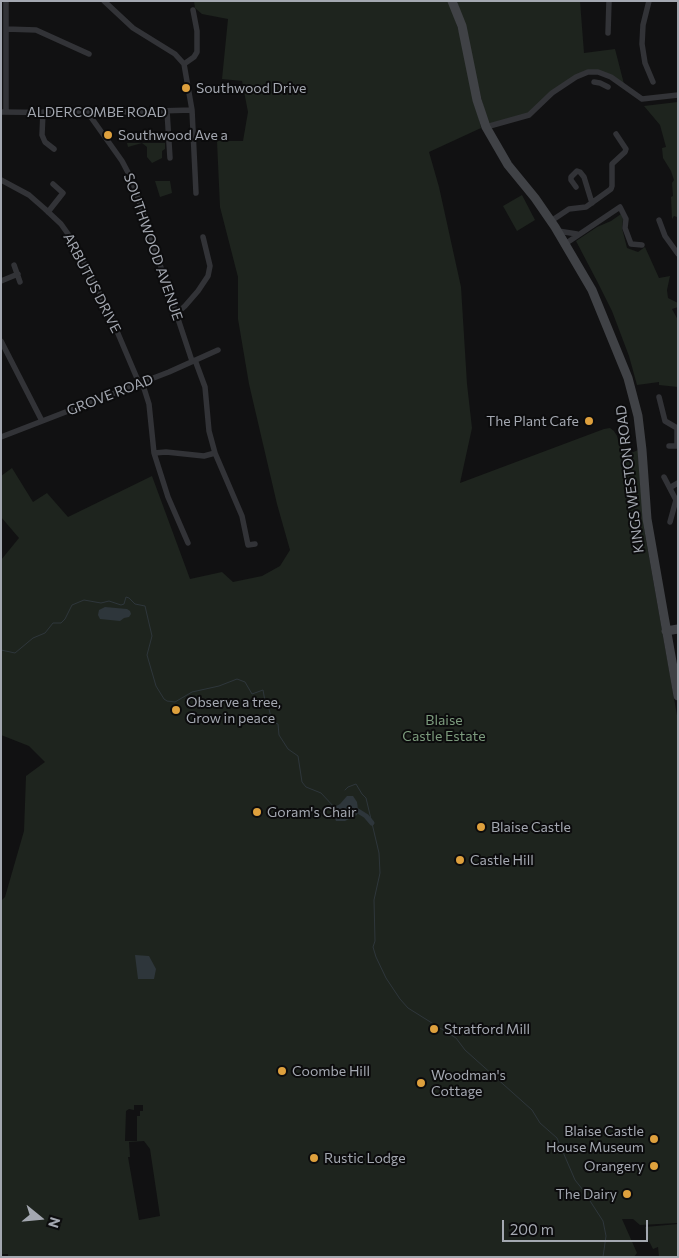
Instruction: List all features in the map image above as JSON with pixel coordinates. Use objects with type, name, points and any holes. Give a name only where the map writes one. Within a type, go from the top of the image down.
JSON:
[{"type":"main road","name":"KINGS WESTON ROAD","points":[[452,1],[462,26],[477,100],[486,127],[508,165],[551,221],[592,290],[628,378],[634,398],[642,450],[647,519],[678,696]]},
{"type":"main road","points":[[666,631],[678,628]]},
{"type":"street","points":[[4,112],[6,1]]},
{"type":"street","points":[[104,1],[133,28],[174,54],[184,64],[192,110],[198,190]]},
{"type":"street","points":[[608,33],[609,1]]},
{"type":"street","points":[[648,1],[643,25],[642,44],[646,66],[653,82]]},
{"type":"street","points":[[184,64],[194,57],[197,52],[196,13]]},
{"type":"street","points":[[6,29],[36,30],[89,54]]},
{"type":"street","points":[[486,127],[529,115],[552,93],[576,77],[588,72],[611,77],[642,99],[678,95]]},
{"type":"street","points":[[603,74],[597,83],[608,87]]},
{"type":"street","name":"ALDERCOMBE ROAD","points":[[4,112],[88,113],[192,110]]},
{"type":"street","points":[[43,112],[42,136],[52,147],[54,139]]},
{"type":"street","points":[[167,112],[168,154]]},
{"type":"street","name":"SOUTHWOOD AVENUE","points":[[88,113],[122,161],[132,180],[176,314],[206,387],[210,431],[215,453],[242,516],[248,545],[255,544]]},
{"type":"street","points":[[551,221],[569,209],[585,208],[612,187],[612,166],[626,149],[619,136]]},
{"type":"street","points":[[576,187],[571,177],[578,171],[584,177],[592,203]]},
{"type":"street","name":"ARBUTUS DRIVE","points":[[1,180],[28,195],[62,224],[73,241],[108,310],[149,404],[154,454],[168,497],[186,542]]},
{"type":"street","points":[[48,212],[63,193],[53,184]]},
{"type":"street","points":[[565,244],[577,234],[606,218],[620,207],[626,220],[625,228],[631,244],[642,245]]},
{"type":"street","points":[[659,220],[665,236],[678,254]]},
{"type":"street","points":[[558,232],[577,234]]},
{"type":"street","points":[[176,314],[198,291],[208,276],[210,266],[203,249],[203,237]]},
{"type":"street","points":[[14,266],[20,282]]},
{"type":"street","points":[[1,281],[18,274]]},
{"type":"street","points":[[1,341],[42,421]]},
{"type":"street","name":"GROVE ROAD","points":[[1,437],[140,383],[218,350]]},
{"type":"street","points":[[659,397],[661,416],[666,423],[677,428],[677,446],[669,446]]},
{"type":"street","points":[[154,454],[166,452],[204,456],[215,453]]},
{"type":"street","points":[[664,477],[677,500],[670,522]]},
{"type":"street","points":[[670,487],[678,483]]},
{"type":"green space","name":"Blaise Castle Estate","points":[[194,1],[449,1],[464,47],[481,128],[429,152],[439,187],[461,287],[467,384],[472,428],[460,483],[604,429],[610,428],[614,431],[621,451],[629,454],[638,450],[644,528],[678,721],[678,1223],[640,1225],[633,1219],[622,1219],[637,1253],[634,1257],[8,1257],[8,1254],[1,1254],[1,901],[5,897],[24,831],[26,776],[45,762],[29,746],[1,735],[1,560],[19,538],[1,517],[1,476],[12,468],[33,502],[47,493],[68,517],[152,476],[190,579],[222,572],[233,582],[262,576],[280,566],[290,550],[277,504],[249,384],[238,319],[238,277],[220,207],[217,141],[243,141],[248,112],[242,81],[222,79],[228,19],[202,14],[195,8]],"holes":[[[134,1105],[143,1105],[143,1111],[140,1111],[140,1116],[137,1116],[137,1141],[125,1141],[126,1111],[129,1109],[134,1110]],[[144,1141],[150,1149],[160,1216],[139,1220],[128,1157],[130,1157],[129,1142]]]},
{"type":"green space","points":[[457,1],[580,1],[584,53],[615,49],[624,84],[600,71],[575,76],[528,114],[488,125]]},
{"type":"green space","points":[[678,102],[677,217],[674,216],[672,219],[671,197],[673,196],[672,183],[674,180],[663,158],[662,148],[666,147],[660,125],[644,106]]},
{"type":"green space","points":[[127,143],[142,143],[128,147]]},
{"type":"green space","points":[[142,143],[165,143],[162,158],[152,163],[147,157],[147,147]]},
{"type":"green space","points":[[155,181],[170,181],[172,193],[160,197]]},
{"type":"green space","points":[[522,195],[535,220],[517,231],[503,206]]},
{"type":"green space","points":[[621,214],[627,248],[638,252],[645,247],[659,278],[670,276],[667,290],[668,298],[678,303],[678,307],[672,309],[678,320],[678,387],[659,385],[659,382],[637,385],[629,356],[612,311],[576,241]]},
{"type":"green space","points":[[678,1224],[678,1257],[659,1257],[658,1247],[653,1249],[646,1235],[645,1227]]},
{"type":"shaded area","points":[[105,607],[127,609],[131,614],[120,621],[100,619],[98,615],[99,610]]},
{"type":"shaded area","points":[[347,796],[353,796],[357,802],[357,815],[345,821],[336,821],[331,809],[340,804]]},
{"type":"shaded area","points":[[135,955],[149,956],[156,969],[154,979],[138,979]]},
{"type":"waterway","points":[[1,650],[15,653],[33,638],[45,633],[53,623],[61,623],[72,605],[84,600],[101,603],[109,601],[121,605],[124,604],[126,597],[129,598],[135,604],[145,606],[152,636],[147,655],[156,686],[164,699],[175,702],[192,692],[219,686],[237,679],[245,682],[252,694],[263,690],[272,722],[278,724],[279,735],[288,749],[298,756],[302,782],[306,787],[321,793],[335,808]]},
{"type":"waterway","points":[[345,790],[356,784],[366,798],[379,853],[380,873],[374,900],[375,941],[373,947],[386,978],[408,1008],[456,1038],[465,1050],[532,1110],[540,1123],[557,1138],[575,1180],[603,1221],[606,1236],[603,1257]]},
{"type":"waterway","points":[[358,811],[372,823]]},
{"type":"place","name":"Southwood Drive","points":[[186,88]]},
{"type":"place","name":"Southwood Ave a","points":[[108,135]]},
{"type":"place","name":"The Plant Cafe","points":[[589,421]]},
{"type":"place","name":"Observe a tree, Grow in peace","points":[[176,710]]},
{"type":"place","name":"Goram's Chair","points":[[257,812]]},
{"type":"place","name":"Blaise Castle","points":[[481,827]]},
{"type":"place","name":"Castle Hill","points":[[460,860]]},
{"type":"place","name":"Stratford Mill","points":[[434,1029]]},
{"type":"place","name":"Coombe Hill","points":[[282,1071]]},
{"type":"place","name":"Woodman's Cottage","points":[[421,1083]]},
{"type":"place","name":"Blaise Castle House Museum","points":[[654,1139]]},
{"type":"place","name":"Rustic Lodge","points":[[314,1158]]},
{"type":"place","name":"Orangery","points":[[654,1166]]},
{"type":"place","name":"The Dairy","points":[[627,1194]]}]
